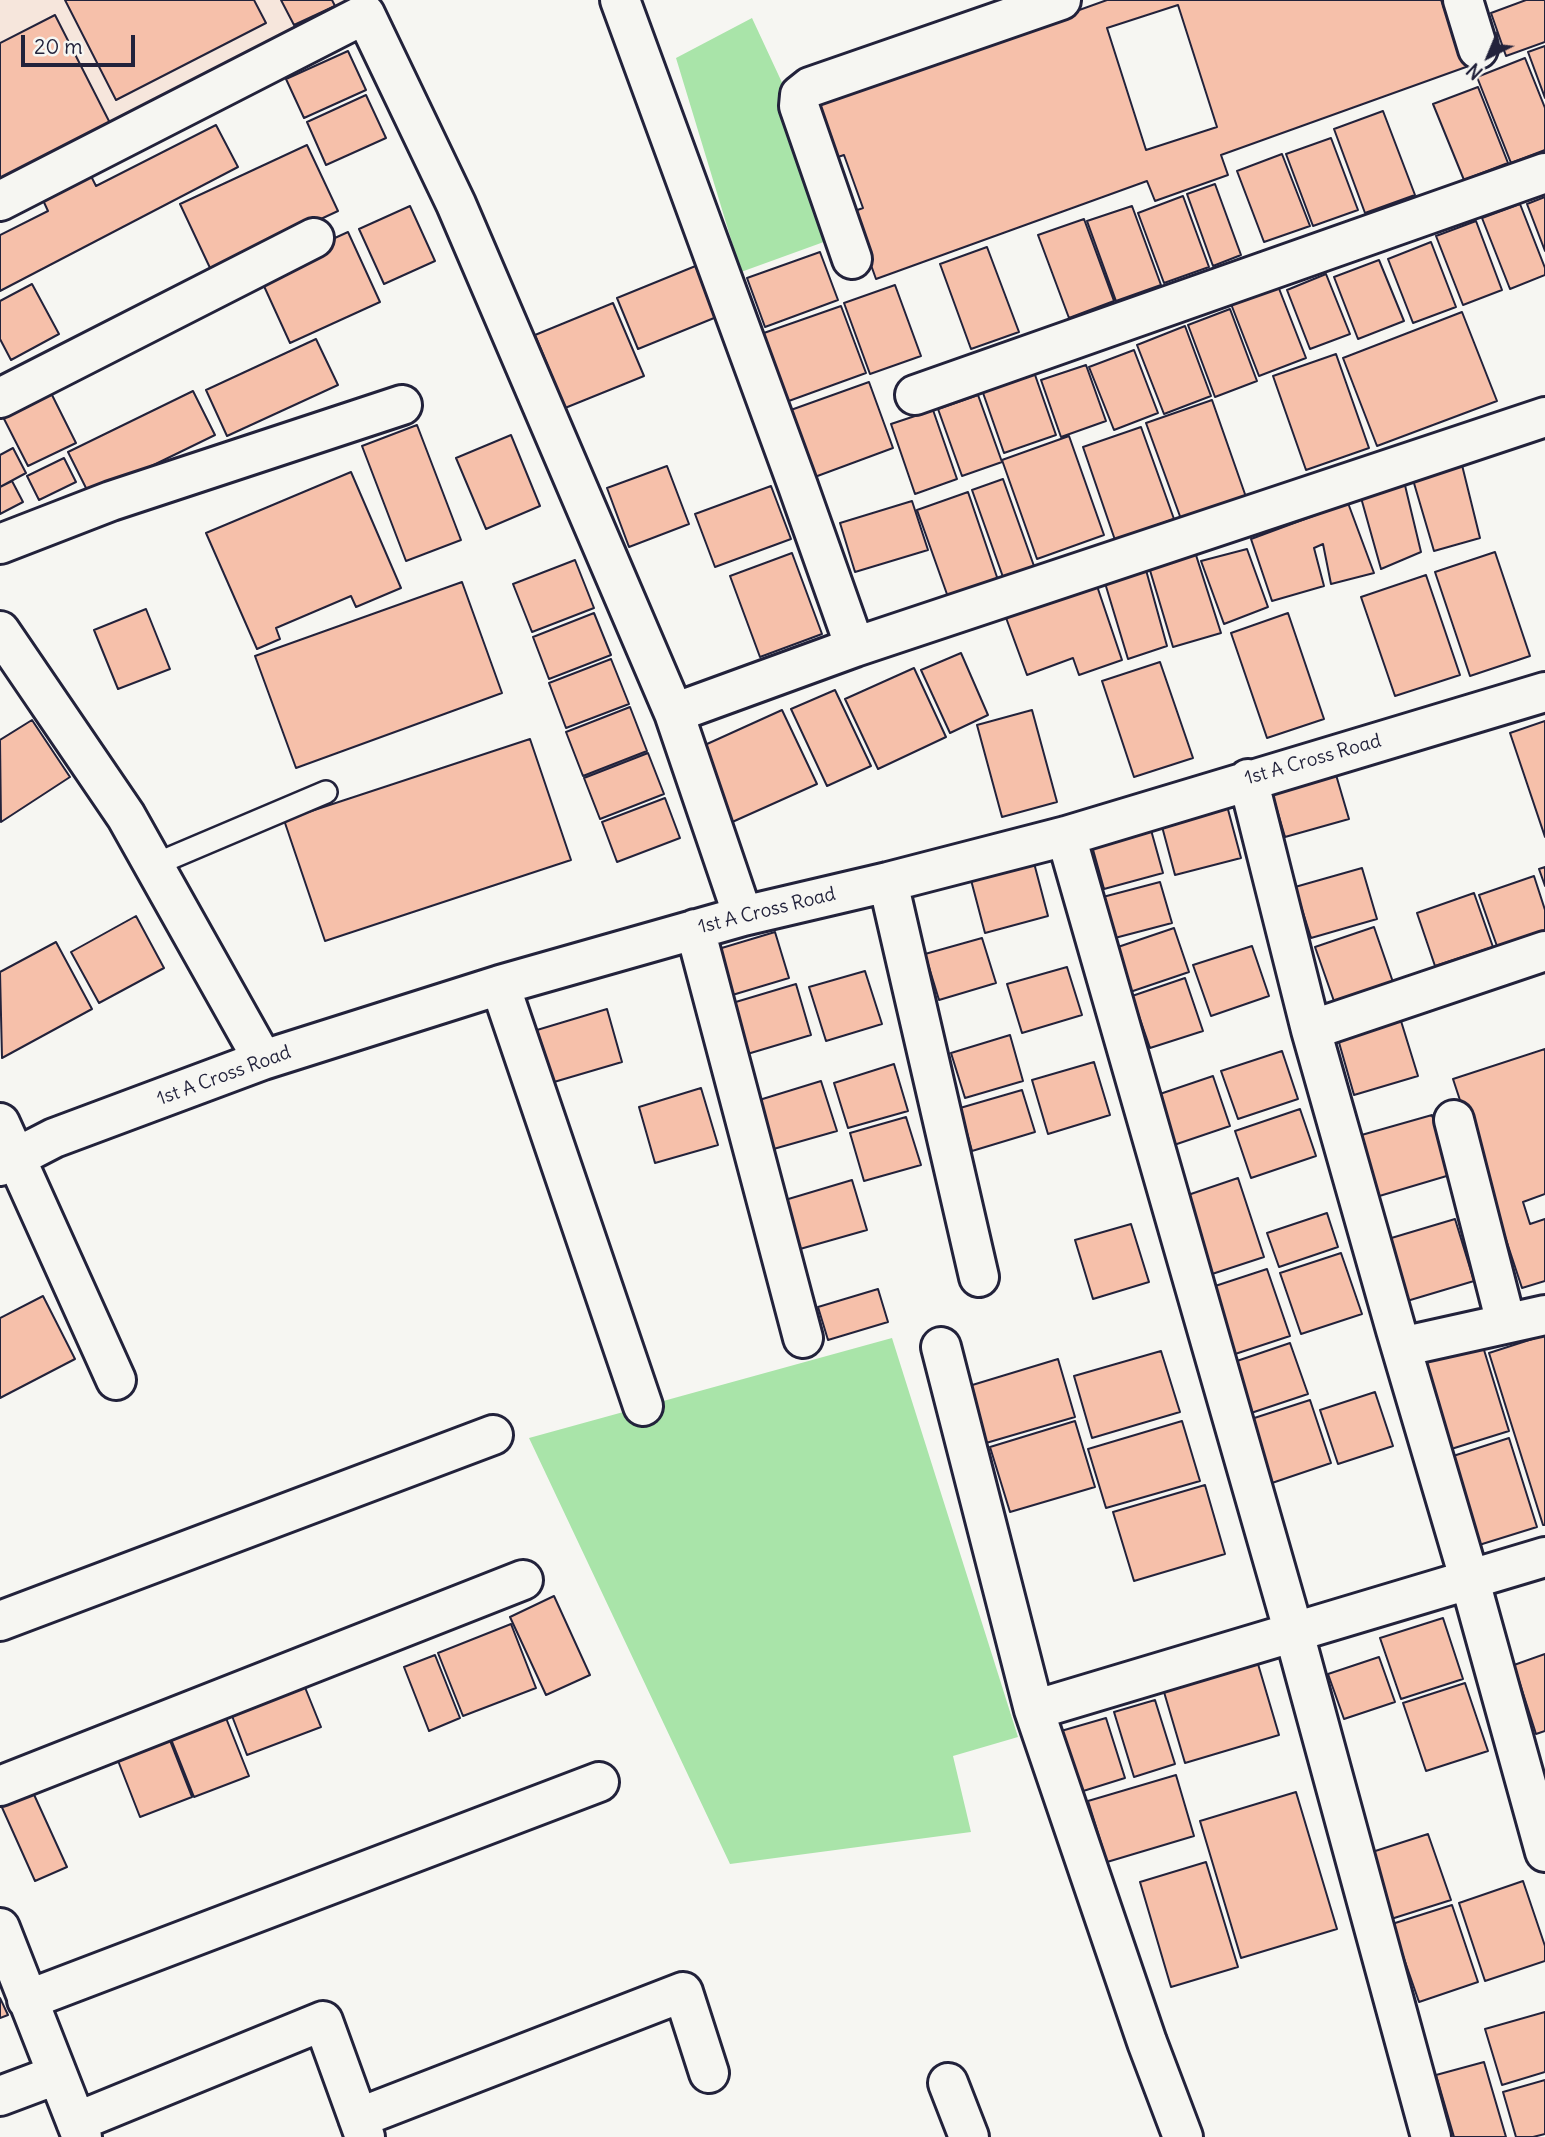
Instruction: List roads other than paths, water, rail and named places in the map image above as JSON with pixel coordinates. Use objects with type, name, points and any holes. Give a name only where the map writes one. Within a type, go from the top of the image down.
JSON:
[{"type":"street","points":[[620,0],[799,486],[855,647]]},
{"type":"street","points":[[852,259],[799,106],[800,95],[810,87],[1061,0]]},
{"type":"street","points":[[1463,0],[1478,48]]},
{"type":"street","points":[[0,201],[362,7],[456,204],[674,713],[743,916]]},
{"type":"street","points":[[915,395],[1545,173]]},
{"type":"street","points":[[0,398],[314,238]]},
{"type":"street","points":[[0,544],[111,501],[402,405]]},
{"type":"street","points":[[674,713],[855,647],[1545,416]]},
{"type":"street","points":[[0,631],[126,816],[263,1060]]},
{"type":"street","name":"1st A Cross Road","points":[[8,1161],[54,1138],[263,1060],[499,985],[743,916],[1066,836],[1248,779],[1545,692]]},
{"type":"street","points":[[1248,779],[1311,1030],[1545,1852]]},
{"type":"street","points":[[1066,836],[1294,1633],[1431,2137]]},
{"type":"street","points":[[888,882],[979,1277]]},
{"type":"street","points":[[695,929],[803,1338]]},
{"type":"street","points":[[1311,1030],[1545,951]]},
{"type":"street","points":[[499,985],[643,1406]]},
{"type":"street","points":[[1454,1120],[1506,1324]]},
{"type":"street","points":[[0,1123],[8,1161],[116,1380]]},
{"type":"street","points":[[1401,1347],[1545,1315]]},
{"type":"street","points":[[941,1347],[1034,1710],[1147,2042],[1183,2137]]},
{"type":"street","points":[[0,1620],[493,1435]]},
{"type":"street","points":[[1034,1710],[1545,1557]]},
{"type":"street","points":[[0,1786],[523,1580]]},
{"type":"street","points":[[27,2000],[598,1782]]},
{"type":"street","points":[[0,1927],[79,2130],[323,2021],[362,2127],[683,1992],[709,2073]]},
{"type":"street","points":[[0,2096],[56,2075]]},
{"type":"street","points":[[948,2083],[969,2137]]},
{"type":"lane","points":[[154,865],[326,792]]}]
